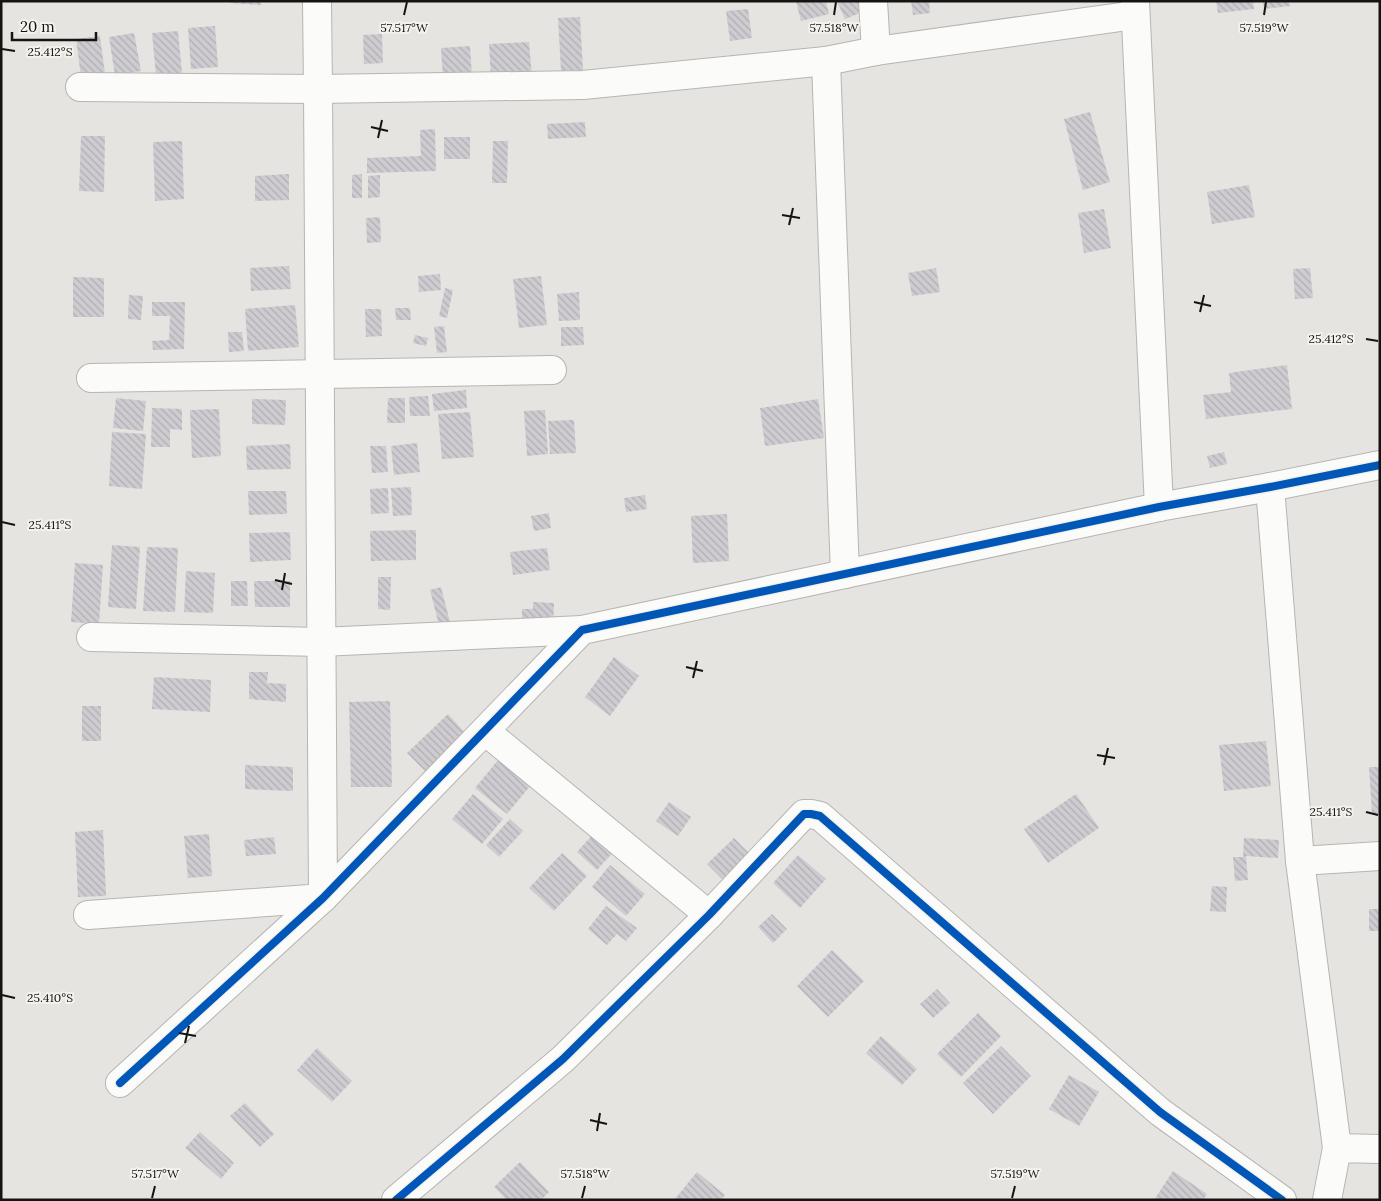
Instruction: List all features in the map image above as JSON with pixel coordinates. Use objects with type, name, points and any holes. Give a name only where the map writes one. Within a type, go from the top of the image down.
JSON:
[{"type":"street","points":[[317,1],[323,898]]},
{"type":"street","points":[[873,1],[876,51]]},
{"type":"street","points":[[80,87],[318,90],[583,85],[826,60],[1135,8],[1159,507]]},
{"type":"street","points":[[826,60],[845,574]]},
{"type":"street","points":[[91,378],[552,370]]},
{"type":"street","points":[[91,637],[321,642],[582,630],[1159,507],[1380,465]]},
{"type":"street","points":[[1270,487],[1300,861],[1337,1148],[1327,1200]]},
{"type":"street","points":[[120,1083],[323,898],[582,630]]},
{"type":"street","points":[[485,731],[709,915]]},
{"type":"street","points":[[396,1200],[563,1059],[709,915],[804,814],[820,816],[1160,1112],[1282,1200]]},
{"type":"street","points":[[1300,861],[1380,856]]},
{"type":"street","points":[[88,915],[323,898]]},
{"type":"street","points":[[1337,1148],[1380,1149]]},
{"type":"building","points":[[230,1],[261,1],[261,5],[230,3]]},
{"type":"building","points":[[796,1],[826,1],[829,14],[801,21]]},
{"type":"building","points":[[837,1],[861,1],[865,11],[845,19]]},
{"type":"building","points":[[911,1],[929,1],[930,13],[913,15]]},
{"type":"building","points":[[1216,1],[1253,1],[1254,9],[1218,13]]},
{"type":"building","points":[[1263,1],[1289,1],[1290,6],[1264,9]]},
{"type":"building","points":[[748,9],[752,38],[730,41],[726,11]]},
{"type":"building","points":[[580,17],[583,70],[561,71],[558,18]]},
{"type":"building","points":[[215,26],[218,67],[191,69],[188,28]]},
{"type":"building","points":[[178,31],[182,73],[156,75],[152,33]]},
{"type":"building","points":[[134,33],[141,71],[115,75],[109,37]]},
{"type":"building","points":[[382,34],[383,63],[364,64],[363,35]]},
{"type":"building","points":[[100,36],[105,74],[81,77],[76,39]]},
{"type":"building","points":[[529,42],[532,77],[491,79],[489,44]]},
{"type":"building","points":[[470,46],[472,77],[443,79],[441,48]]},
{"type":"building","points":[[1090,112],[1110,182],[1083,190],[1064,119]]},
{"type":"building","points":[[585,122],[586,137],[548,139],[547,124]]},
{"type":"building","points":[[435,129],[436,171],[367,173],[367,158],[421,156],[420,130]]},
{"type":"building","points":[[81,136],[105,136],[104,192],[79,191]]},
{"type":"building","points":[[444,137],[470,137],[470,159],[444,159]]},
{"type":"building","points":[[182,141],[184,199],[155,201],[153,142]]},
{"type":"building","points":[[493,141],[508,141],[507,183],[492,183]]},
{"type":"building","points":[[289,174],[289,200],[255,201],[255,176]]},
{"type":"building","points":[[362,174],[362,198],[352,198],[352,175]]},
{"type":"building","points":[[380,175],[380,197],[368,198],[368,176]]},
{"type":"building","points":[[1249,185],[1255,217],[1212,224],[1207,192]]},
{"type":"building","points":[[1104,209],[1111,248],[1084,253],[1078,213]]},
{"type":"building","points":[[380,217],[381,242],[367,243],[366,218]]},
{"type":"building","points":[[289,266],[291,289],[251,291],[250,268]]},
{"type":"building","points":[[936,268],[940,292],[912,296],[908,273]]},
{"type":"building","points":[[1310,268],[1313,298],[1295,299],[1293,269]]},
{"type":"building","points":[[440,274],[441,290],[419,292],[418,276]]},
{"type":"building","points":[[541,276],[547,325],[519,328],[513,279]]},
{"type":"building","points":[[73,277],[104,278],[104,317],[73,317]]},
{"type":"building","points":[[445,288],[453,290],[447,318],[439,316]]},
{"type":"building","points":[[579,292],[580,320],[559,321],[557,294]]},
{"type":"building","points":[[129,295],[143,296],[141,320],[128,319]]},
{"type":"building","points":[[152,302],[185,302],[184,349],[153,350],[152,341],[169,340],[170,316],[152,316]]},
{"type":"building","points":[[295,305],[299,347],[248,351],[245,309]]},
{"type":"building","points":[[395,308],[410,308],[411,320],[396,320]]},
{"type":"building","points":[[365,309],[381,309],[382,336],[366,337]]},
{"type":"building","points":[[444,326],[447,352],[437,353],[434,327]]},
{"type":"building","points":[[561,327],[583,327],[584,345],[561,346]]},
{"type":"building","points":[[228,332],[242,332],[244,351],[229,352]]},
{"type":"building","points":[[415,335],[428,338],[426,346],[413,343]]},
{"type":"building","points":[[1287,365],[1292,409],[1206,419],[1203,395],[1231,392],[1229,373]]},
{"type":"building","points":[[466,390],[467,408],[434,411],[432,394]]},
{"type":"building","points":[[428,396],[430,416],[410,416],[409,397]]},
{"type":"building","points":[[116,398],[146,401],[143,431],[113,428]]},
{"type":"building","points":[[388,398],[405,398],[405,423],[387,423]]},
{"type":"building","points":[[252,399],[286,400],[285,425],[252,424]]},
{"type":"building","points":[[818,399],[824,438],[765,446],[760,408]]},
{"type":"building","points":[[152,408],[182,409],[182,430],[170,429],[170,447],[151,447]]},
{"type":"building","points":[[219,409],[221,456],[192,458],[190,410]]},
{"type":"building","points":[[545,410],[548,454],[527,456],[524,411]]},
{"type":"building","points":[[470,412],[474,457],[442,459],[438,414]]},
{"type":"building","points":[[574,420],[576,453],[550,454],[548,421]]},
{"type":"building","points":[[112,432],[146,434],[142,489],[109,486]]},
{"type":"building","points":[[417,443],[420,472],[394,475],[391,446]]},
{"type":"building","points":[[290,444],[291,469],[247,470],[246,446]]},
{"type":"building","points":[[370,446],[386,446],[388,472],[372,473]]},
{"type":"building","points":[[1224,452],[1227,464],[1210,468],[1207,456]]},
{"type":"building","points":[[411,487],[412,515],[393,516],[391,488]]},
{"type":"building","points":[[388,488],[389,513],[371,514],[370,489]]},
{"type":"building","points":[[248,491],[286,491],[287,514],[249,515]]},
{"type":"building","points":[[645,495],[647,509],[626,512],[624,498]]},
{"type":"building","points":[[549,513],[551,528],[534,531],[531,516]]},
{"type":"building","points":[[727,514],[729,561],[693,563],[691,516]]},
{"type":"building","points":[[416,530],[416,560],[371,561],[370,531]]},
{"type":"building","points":[[290,532],[291,560],[250,562],[249,533]]},
{"type":"building","points":[[112,545],[140,547],[136,609],[108,607]]},
{"type":"building","points":[[147,547],[178,548],[175,612],[143,611]]},
{"type":"building","points":[[547,548],[550,570],[513,575],[510,552]]},
{"type":"building","points":[[75,563],[103,565],[99,624],[71,622]]},
{"type":"building","points":[[186,571],[215,573],[213,613],[184,612]]},
{"type":"building","points":[[378,577],[391,577],[390,610],[378,609]]},
{"type":"building","points":[[231,581],[247,581],[248,606],[231,606]]},
{"type":"building","points":[[254,581],[290,581],[290,607],[255,607]]},
{"type":"building","points":[[441,587],[450,622],[439,625],[430,590]]},
{"type":"building","points":[[533,602],[554,603],[553,628],[522,627],[522,609],[533,609]]},
{"type":"building","points":[[614,657],[639,676],[610,716],[585,697]]},
{"type":"building","points":[[249,672],[268,672],[267,683],[286,684],[286,702],[249,699]]},
{"type":"building","points":[[154,677],[211,680],[210,712],[152,709]]},
{"type":"building","points":[[390,701],[392,787],[351,787],[349,702]]},
{"type":"building","points":[[82,706],[101,706],[101,741],[82,741]]},
{"type":"building","points":[[448,714],[466,734],[426,772],[407,753]]},
{"type":"building","points":[[1266,741],[1271,786],[1224,791],[1219,745]]},
{"type":"building","points":[[499,759],[531,785],[507,814],[475,788]]},
{"type":"building","points":[[245,765],[293,767],[293,791],[245,789]]},
{"type":"building","points":[[1369,767],[1380,767],[1380,814],[1372,814]]},
{"type":"building","points":[[473,794],[503,819],[482,844],[452,819]]},
{"type":"building","points":[[1076,794],[1099,828],[1048,863],[1024,829]]},
{"type":"building","points":[[669,802],[691,817],[678,836],[656,821]]},
{"type":"building","points":[[510,819],[523,831],[499,857],[486,845]]},
{"type":"building","points":[[103,830],[106,896],[78,897],[75,832]]},
{"type":"building","points":[[596,831],[616,849],[597,870],[577,852]]},
{"type":"building","points":[[209,834],[212,876],[188,878],[184,836]]},
{"type":"building","points":[[274,837],[276,854],[246,856],[244,840]]},
{"type":"building","points":[[734,838],[749,853],[722,879],[707,864]]},
{"type":"building","points":[[1244,838],[1279,840],[1278,858],[1246,856],[1248,880],[1235,881],[1233,857],[1243,857]]},
{"type":"building","points":[[562,853],[587,876],[554,911],[529,888]]},
{"type":"building","points":[[798,855],[826,879],[800,908],[773,883]]},
{"type":"building","points":[[610,865],[645,894],[626,916],[592,887]]},
{"type":"building","points":[[1212,886],[1227,887],[1226,912],[1210,911]]},
{"type":"building","points":[[606,906],[637,928],[626,941],[617,934],[607,945],[588,929]]},
{"type":"building","points":[[1369,909],[1380,909],[1380,931],[1369,931]]},
{"type":"building","points":[[772,914],[787,929],[773,943],[758,927]]},
{"type":"building","points":[[832,950],[864,981],[828,1017],[797,986]]},
{"type":"building","points":[[937,989],[950,1003],[933,1018],[920,1004]]},
{"type":"building","points":[[978,1013],[1001,1036],[961,1077],[937,1054]]},
{"type":"building","points":[[881,1036],[917,1069],[902,1085],[866,1053]]},
{"type":"building","points":[[1001,1046],[1031,1076],[993,1114],[963,1083]]},
{"type":"building","points":[[317,1048],[352,1081],[332,1102],[297,1070]]},
{"type":"building","points":[[1069,1075],[1099,1092],[1079,1126],[1049,1109]]},
{"type":"building","points":[[245,1103],[274,1134],[260,1147],[230,1116]]},
{"type":"building","points":[[200,1132],[234,1163],[221,1179],[185,1148]]},
{"type":"building","points":[[520,1162],[549,1192],[541,1200],[507,1200],[494,1187]]},
{"type":"building","points":[[1173,1171],[1207,1194],[1203,1200],[1154,1200]]},
{"type":"building","points":[[697,1172],[725,1195],[721,1200],[674,1200]]},
{"type":"cycle path","points":[[120,1083],[323,898],[582,630],[1159,507],[1380,465]]},
{"type":"cycle path","points":[[396,1200],[563,1059],[709,915],[804,814],[820,816],[1160,1112],[1282,1200]]}]
